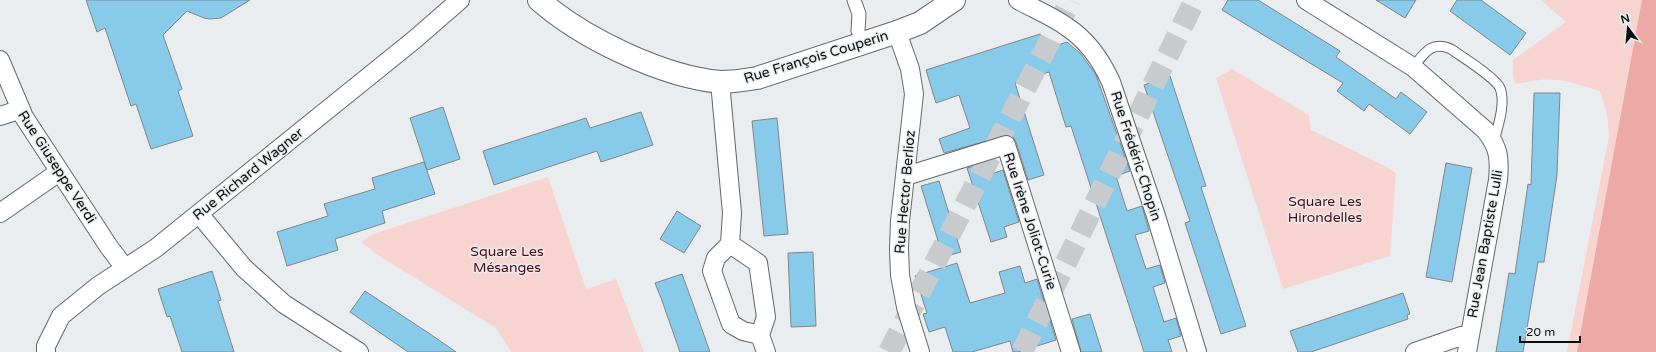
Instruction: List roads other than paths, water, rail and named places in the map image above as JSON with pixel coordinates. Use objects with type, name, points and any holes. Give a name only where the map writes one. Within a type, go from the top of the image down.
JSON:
[{"type":"street","name":"Rue Richard Wagner","points":[[46,352],[46,346],[61,316],[98,286],[156,248],[199,214],[414,40],[460,0]]},
{"type":"street","name":"Rue François Couperin","points":[[539,0],[556,15],[602,42],[650,65],[696,78],[720,82],[736,82],[757,78],[897,32],[920,23],[954,0]]},
{"type":"street","points":[[854,0],[859,14],[858,31]]},
{"type":"street","name":"Rue Frédéric Chopin","points":[[1018,0],[1068,27],[1091,48],[1104,65],[1151,202],[1197,352]]},
{"type":"street","points":[[1306,0],[1413,68],[1486,130],[1494,140]]},
{"type":"street","name":"Rue Hector Berlioz","points":[[897,32],[910,69],[914,94],[900,220],[900,275],[906,307],[920,352]]},
{"type":"street","name":"Rue Giuseppe Verdi","points":[[0,60],[19,110],[108,247],[124,268]]},
{"type":"street","points":[[720,82],[732,213],[730,244],[716,258],[712,271],[731,324],[743,332],[760,335]]},
{"type":"street","points":[[0,116],[19,110]]},
{"type":"street","name":"Rue Jean Baptiste Lulli","points":[[1415,352],[1470,333],[1498,180],[1499,164],[1494,140]]},
{"type":"street","name":"Rue Irène Joliot-Curie","points":[[906,176],[1006,145],[1071,352]]},
{"type":"street","points":[[0,213],[59,172]]},
{"type":"street","points":[[199,214],[244,268],[284,304],[359,352]]},
{"type":"street","points":[[730,244],[758,262],[766,318],[760,335],[766,352]]},
{"type":"street","points":[[1466,352],[1470,333]]},
{"type":"lane","points":[[1413,68],[1426,51],[1435,46],[1443,46],[1451,49],[1493,80],[1501,90],[1501,115],[1494,140]]},
{"type":"tunnel","points":[[889,352],[1071,0]]},
{"type":"tunnel","points":[[1022,352],[1195,0]]},
{"type":"park label","name":"Square Les Hirondelles","points":[[1325,210]]},
{"type":"park label","name":"Square Les Mésanges","points":[[507,260]]}]
